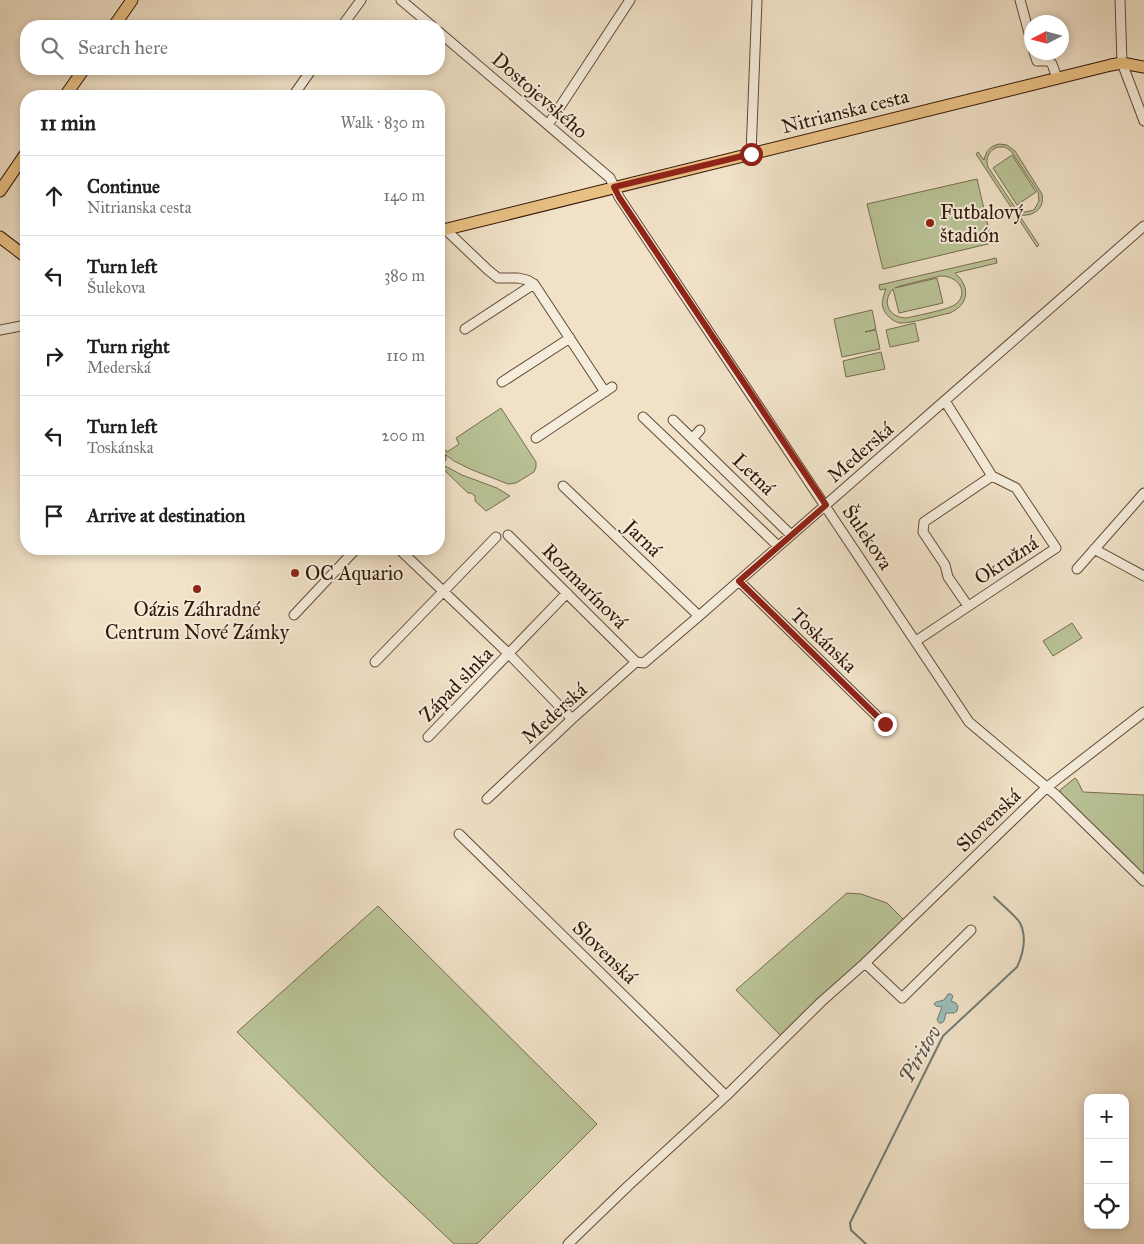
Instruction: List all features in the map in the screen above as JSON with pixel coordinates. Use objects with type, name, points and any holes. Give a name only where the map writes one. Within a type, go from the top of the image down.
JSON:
[{"type":"main road","points":[[118,20],[132,0]]},
{"type":"main road","name":"Nitrianska cesta","points":[[445,230],[1111,65],[1122,64],[1144,67]]},
{"type":"main road","points":[[69,90],[80,75]]},
{"type":"main road","points":[[0,191],[20,162]]},
{"type":"main road","points":[[0,237],[20,252]]},
{"type":"street","points":[[346,20],[361,0]]},
{"type":"street","points":[[402,0],[425,20]]},
{"type":"street","points":[[548,125],[630,0]]},
{"type":"street","points":[[751,154],[757,0]]},
{"type":"street","points":[[1020,0],[1024,15]]},
{"type":"street","points":[[1120,0],[1122,64],[1144,120]]},
{"type":"street","name":"Dostojevského","points":[[445,37],[610,178],[614,187]]},
{"type":"street","points":[[1037,60],[1049,61],[1057,78]]},
{"type":"street","points":[[297,90],[308,75]]},
{"type":"street","name":"Šulekova","points":[[614,187],[969,722],[1056,795],[1144,881]]},
{"type":"street","name":"Mederská","points":[[487,799],[636,662],[644,663],[699,616],[1144,226]]},
{"type":"street","points":[[445,234],[498,278],[527,280],[534,284],[608,390],[536,438]]},
{"type":"street","points":[[514,278],[519,284],[519,293]]},
{"type":"street","points":[[465,329],[534,284]]},
{"type":"street","points":[[0,330],[20,326]]},
{"type":"street","points":[[502,382],[570,338]]},
{"type":"street","points":[[945,401],[992,476]]},
{"type":"street","points":[[644,417],[778,546]]},
{"type":"street","name":"Letná","points":[[673,420],[791,535]]},
{"type":"street","points":[[692,439],[700,430]]},
{"type":"street","name":"Okružná","points":[[916,641],[1056,548],[1016,488],[992,476],[924,522],[923,532],[945,565],[948,577],[968,606]]},
{"type":"street","name":"Jarná","points":[[563,486],[699,616]]},
{"type":"street","points":[[1077,569],[1144,493]]},
{"type":"street","name":"Rozmarínová","points":[[508,535],[636,662]]},
{"type":"street","points":[[375,662],[496,537]]},
{"type":"street","points":[[1094,549],[1144,576]]},
{"type":"street","points":[[294,616],[350,555]]},
{"type":"street","name":"Západ slnka","points":[[405,555],[509,654],[572,719]]},
{"type":"street","name":"Toskánska","points":[[739,581],[885,724]]},
{"type":"street","name":"Západ slnka","points":[[428,737],[567,594]]},
{"type":"street","name":"Slovenská","points":[[568,1244],[726,1096],[821,1002],[865,963],[1046,788],[1144,712]]},
{"type":"street","name":"Slovenská","points":[[459,834],[726,1096]]},
{"type":"street","points":[[865,963],[902,998],[971,930]]},
{"type":"green space","points":[[999,144],[1007,145],[1015,151],[1042,194],[1042,204],[1037,211],[1029,215],[1019,215],[1039,245],[1037,247],[976,154],[978,152],[984,160],[989,149]],"holes":[[[1005,147],[1011,151],[1038,192],[1039,201],[1034,210],[1025,212],[1016,209],[988,167],[987,158],[990,152],[995,148]]]},
{"type":"green space","points":[[1012,155],[1036,192],[1017,205],[993,168]]},
{"type":"green space","name":"Futbalový štadión","points":[[977,179],[992,243],[883,269],[867,204]]},
{"type":"green space","points":[[996,258],[997,263],[955,273],[963,283],[966,294],[961,305],[950,313],[925,319],[900,323],[891,319],[883,309],[882,303],[886,289],[880,290],[879,285]],"holes":[[[940,276],[946,276],[956,281],[962,290],[960,299],[956,304],[907,318],[891,312],[887,304],[889,294],[893,289],[899,313],[943,303],[937,278],[895,288]]]},
{"type":"green space","points":[[872,310],[876,329],[865,332],[876,330],[880,349],[842,357],[834,319]]},
{"type":"green space","points":[[915,323],[919,341],[890,347],[886,330]]},
{"type":"green space","points":[[881,352],[885,369],[846,377],[843,361]]},
{"type":"green space","points":[[501,408],[536,462],[536,467],[534,472],[516,483],[508,484],[470,469],[445,454],[445,449],[447,452],[459,444],[456,438]]},
{"type":"green space","points":[[445,466],[462,475],[497,488],[510,496],[486,511],[475,501],[475,496],[468,493],[445,471]]},
{"type":"green space","points":[[1072,623],[1082,638],[1053,656],[1043,641]]},
{"type":"green space","points":[[1075,778],[1083,792],[1144,795],[1144,877],[1061,794],[1060,790]]},
{"type":"green space","points":[[847,893],[861,894],[887,903],[905,921],[782,1037],[736,990]]},
{"type":"green space","points":[[378,906],[597,1124],[477,1244],[454,1244],[374,1168],[237,1032]]},
{"type":"water","points":[[948,994],[953,996],[951,1001],[958,1006],[957,1011],[946,1013],[944,1021],[939,1023],[937,1020],[942,1007],[934,1004],[944,1000]]},
{"type":"waterway","name":"Piritov","points":[[866,1244],[851,1230],[850,1223],[943,1036],[1017,967],[1019,962],[1023,945],[1022,928],[1016,917],[994,897]]},
{"type":"place","name":"Futbalový štadión","points":[[930,223]]},
{"type":"place","name":"OC Aquario","points":[[295,573]]},
{"type":"place","name":"Oázis Záhradné Centrum Nové Zámky","points":[[197,589]]},
{"type":"route","points":[[751,154],[614,187],[826,505],[739,581],[885,724]]}]
